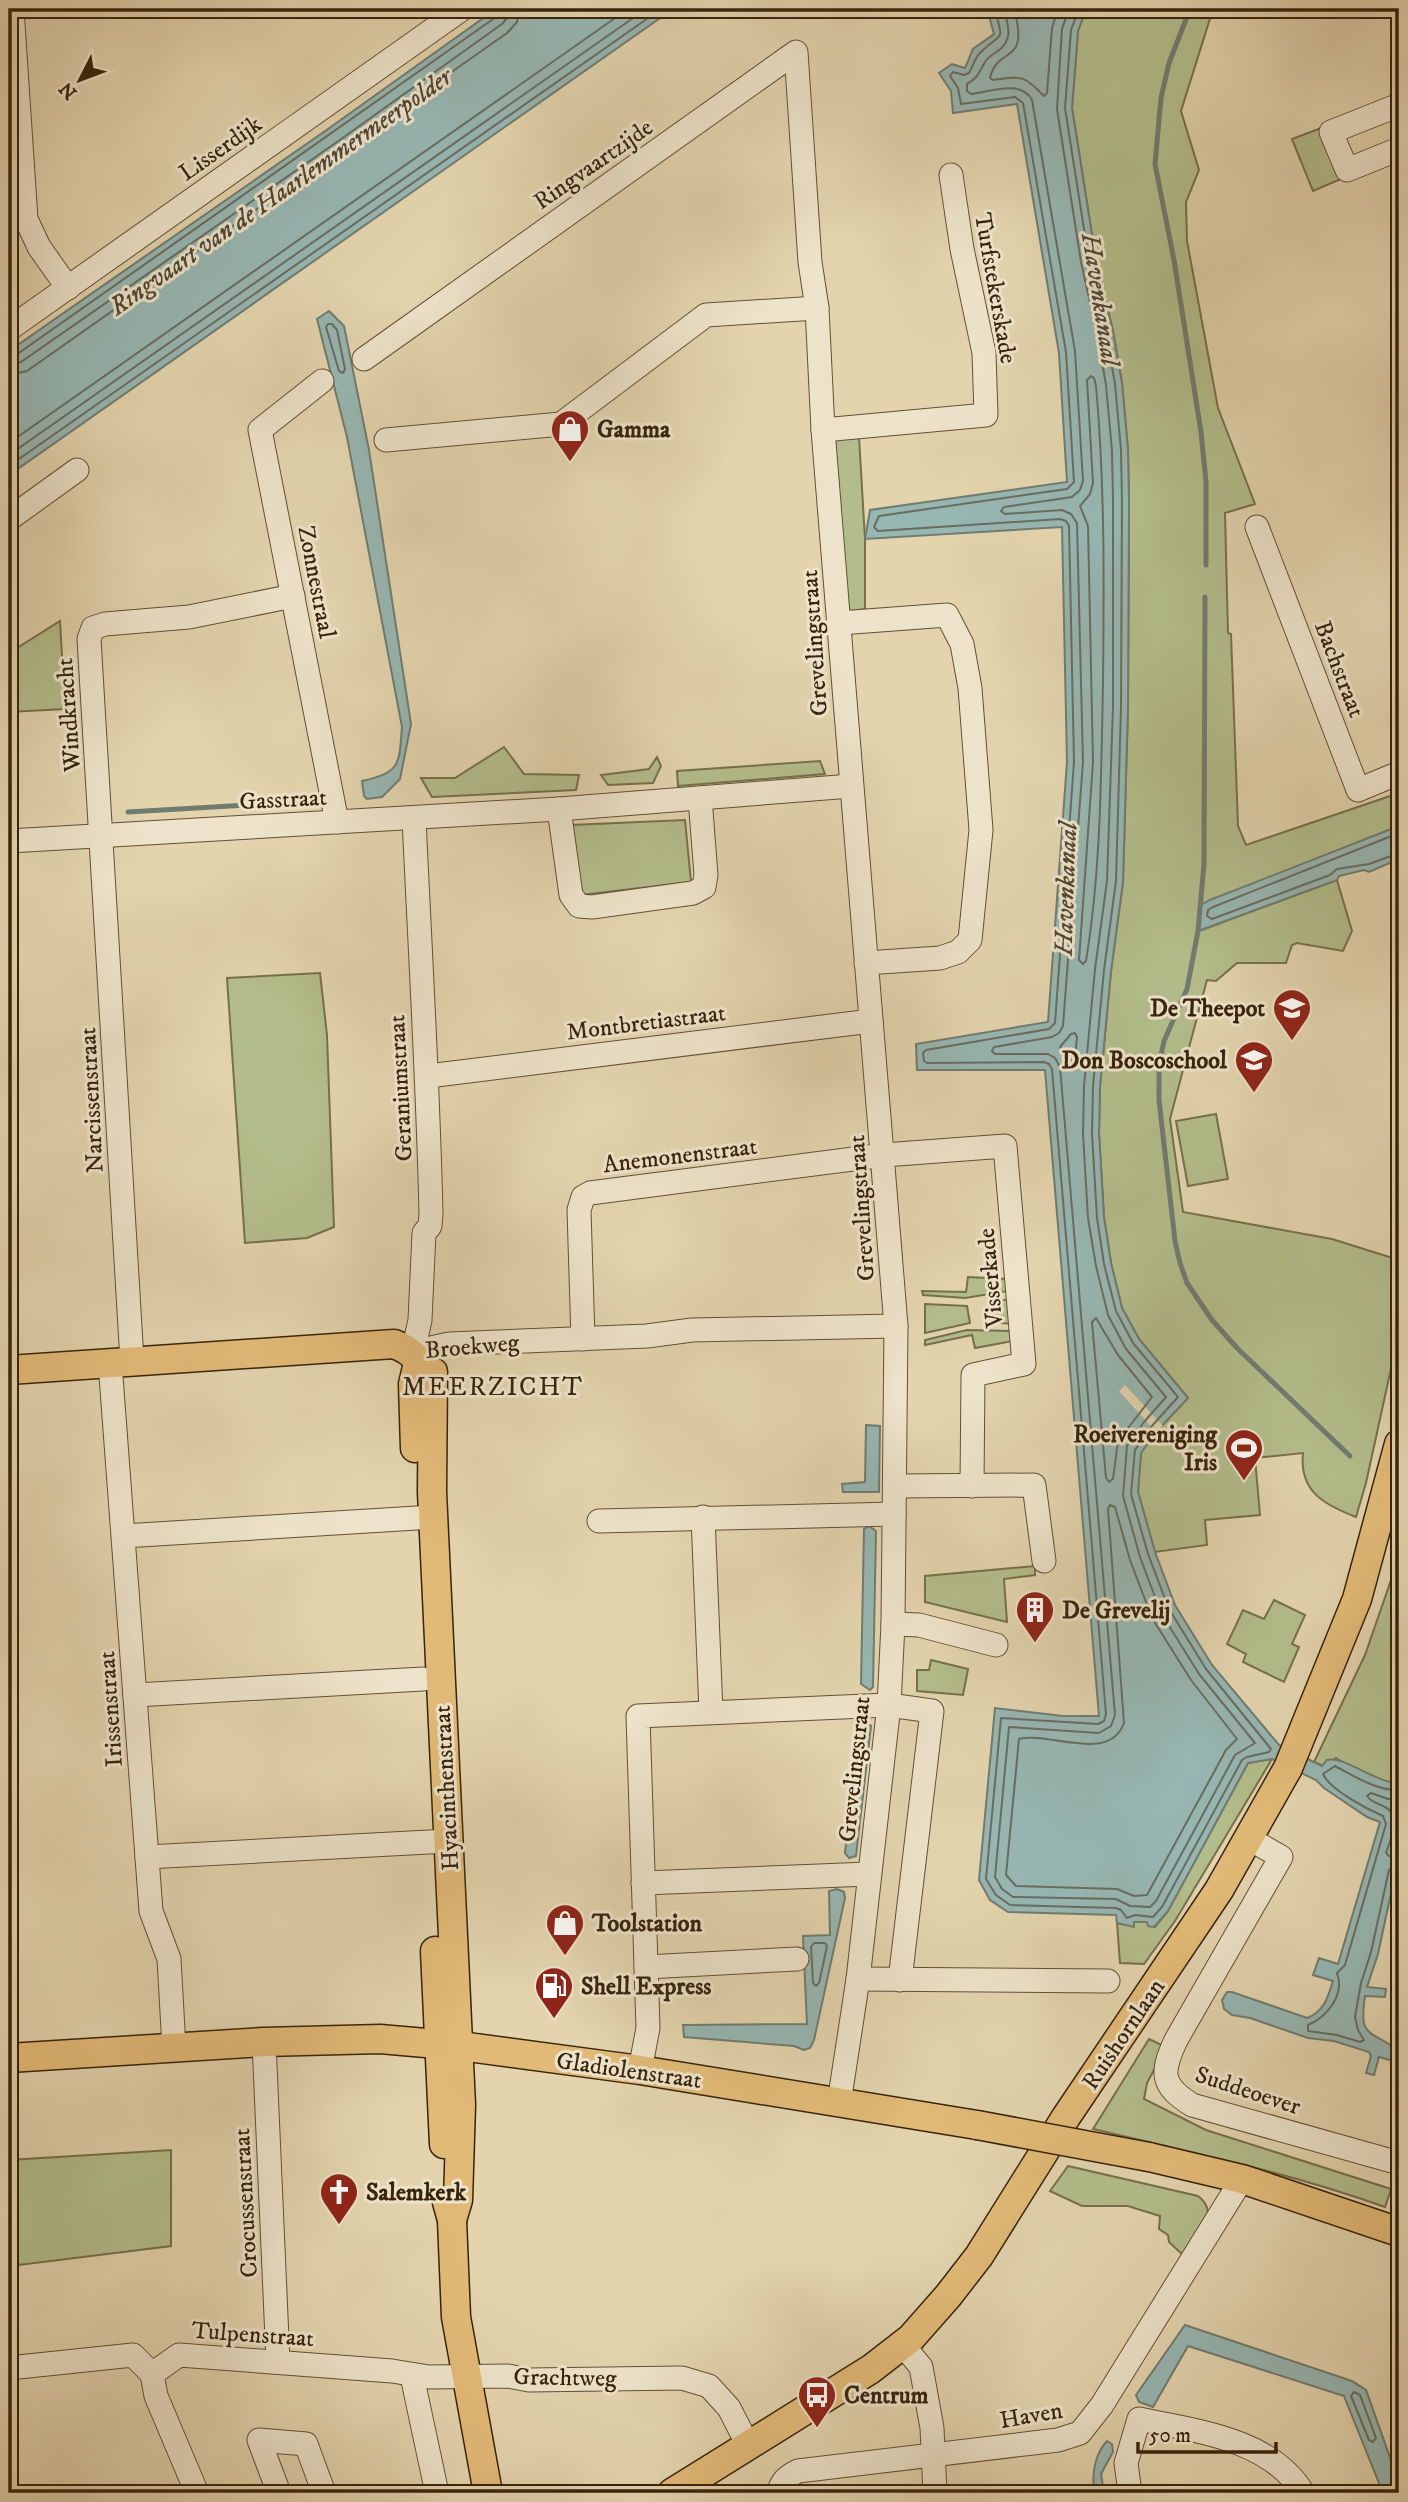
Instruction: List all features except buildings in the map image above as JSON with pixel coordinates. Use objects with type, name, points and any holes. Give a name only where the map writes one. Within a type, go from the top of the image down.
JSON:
[{"type":"main road","name":"Broekweg","points":[[9,1370],[394,1344],[416,1357]]},
{"type":"main road","name":"Hyacinthenstraat","points":[[416,1357],[433,1372],[434,1382],[425,1517],[423,1679],[439,1842]]},
{"type":"main road","name":"Ruishornlaan","points":[[672,2493],[871,2369],[902,2344],[948,2296],[979,2256],[1066,2117],[1219,1890],[1292,1760],[1357,1599],[1399,1444]]},
{"type":"main road","name":"Hyacinthenstraat","points":[[425,1517],[449,2045],[461,2105],[458,2200],[452,2220],[456,2317],[466,2376]]},
{"type":"main road","name":"Gladiolenstraat","points":[[9,2058],[264,2042],[380,2039],[449,2045],[640,2070],[977,2125],[1149,2157],[1242,2179],[1399,2232]]},
{"type":"main road","points":[[466,2376],[488,2493]]},
{"type":"street","points":[[12,9],[26,219],[39,247],[68,288]]},
{"type":"street","name":"Lisserdijk","points":[[9,329],[462,9]]},
{"type":"street","name":"Ringvaartzijde","points":[[364,359],[796,52],[800,121]]},
{"type":"street","points":[[1399,105],[1331,132],[1347,170],[1399,149]]},
{"type":"street","name":"Grevelingstraat","points":[[800,121],[896,1326],[893,1624],[889,1705],[858,1979],[839,2103]]},
{"type":"street","name":"Turfstekerskade","points":[[823,430],[986,415],[984,353],[962,249],[951,175]]},
{"type":"street","points":[[386,440],[561,424],[706,315],[817,308]]},
{"type":"street","name":"Zonnestraal","points":[[322,381],[260,430],[337,822]]},
{"type":"street","points":[[9,519],[77,470]]},
{"type":"street","name":"Bachstraat","points":[[1257,527],[1358,790],[1399,773]]},
{"type":"street","name":"Windkracht","points":[[102,835],[89,639],[93,628],[105,624],[189,617],[293,596]]},
{"type":"street","points":[[840,623],[947,615],[962,644],[970,688],[981,830],[970,940],[958,952],[940,958],[866,963]]},
{"type":"street","name":"Gasstraat","points":[[9,841],[559,809],[851,786]]},
{"type":"street","points":[[559,809],[570,895],[579,906],[592,907],[693,893],[704,887],[706,875],[700,798]]},
{"type":"street","name":"Geraniumstraat","points":[[414,818],[421,991],[428,1076],[431,1214],[429,1226],[424,1233],[416,1357]]},
{"type":"street","name":"Narcissenstraat","points":[[102,835],[121,1362]]},
{"type":"street","name":"Montbretiastraat","points":[[428,1076],[871,1021]]},
{"type":"street","name":"Visserkade","points":[[884,1155],[1005,1146],[1024,1364],[973,1375],[972,1486]]},
{"type":"street","name":"Anemonenstraat","points":[[583,1339],[579,1210],[583,1197],[598,1191],[884,1155]]},
{"type":"street","name":"Broekweg","points":[[416,1357],[449,1344],[646,1336],[702,1330],[896,1326]]},
{"type":"street","name":"Irissenstraat","points":[[121,1362],[124,1536],[151,1910],[169,1959],[174,2048]]},
{"type":"street","points":[[895,1486],[1034,1485],[1044,1561]]},
{"type":"street","points":[[599,1521],[894,1514]]},
{"type":"street","points":[[124,1536],[425,1517]]},
{"type":"street","points":[[703,1517],[711,1712]]},
{"type":"street","points":[[893,1624],[919,1625],[996,1645]]},
{"type":"street","points":[[135,1695],[423,1679]]},
{"type":"street","points":[[640,2070],[648,2028],[638,1716],[889,1705],[932,1711],[900,1980]]},
{"type":"street","name":"Suddeoever","points":[[1248,1838],[1281,1857],[1176,2040],[1168,2057],[1165,2073],[1169,2087],[1192,2105],[1399,2163]]},
{"type":"street","points":[[147,1857],[439,1842]]},
{"type":"street","points":[[643,1883],[869,1874]]},
{"type":"street","points":[[646,1967],[797,1959]]},
{"type":"street","points":[[858,1979],[1108,1981]]},
{"type":"street","name":"Crocussenstraat","points":[[264,2042],[278,2362]]},
{"type":"street","name":"Haven","points":[[780,2488],[787,2476],[798,2471],[1058,2440],[1080,2433],[1102,2404],[1242,2179]]},
{"type":"street","points":[[902,2344],[921,2367],[932,2428],[935,2493]]},
{"type":"street","points":[[9,2368],[133,2355],[152,2374],[156,2396],[197,2493]]},
{"type":"street","name":"Tulpenstraat","points":[[152,2374],[179,2355],[392,2371],[412,2376],[466,2376]]},
{"type":"street","points":[[412,2376],[437,2493]]},
{"type":"street","name":"Grachtweg","points":[[466,2376],[529,2379],[682,2378],[709,2386],[729,2408],[749,2447]]},
{"type":"street","points":[[1102,2404],[1139,2419],[1179,2427],[1257,2451],[1275,2461],[1303,2493]]},
{"type":"street","points":[[1130,2493],[1126,2463],[1139,2419]]},
{"type":"street","points":[[279,2493],[259,2440],[306,2444],[324,2493]]},
{"type":"green space","points":[[1086,9],[1213,9],[1181,111],[1199,170],[1186,202],[1187,241],[1218,408],[1255,504],[1225,513],[1238,826],[1246,845],[1399,793],[1399,826],[1201,905],[1199,931],[1337,880],[1352,931],[1343,951],[1297,943],[1292,945],[1286,963],[1237,963],[1216,981],[1207,980],[1170,1119],[1183,1212],[1332,1239],[1399,1260],[1399,1332],[1356,1517],[1316,1495],[1305,1478],[1303,1453],[1255,1458],[1260,1515],[1205,1520],[1207,1545],[1155,1552],[1138,1492],[1141,1453],[1156,1432],[1188,1398],[1139,1339],[1122,1308],[1104,1217],[1099,1133],[1100,1087],[1123,882],[1128,707],[1129,502],[1122,383],[1096,260],[1072,108],[1078,31]]},
{"type":"green space","points":[[1321,128],[1341,179],[1313,191],[1292,139]]},
{"type":"green space","points":[[834,433],[859,437],[865,539],[865,609],[846,612]]},
{"type":"green space","points":[[60,621],[65,709],[9,712],[9,678],[18,672],[14,650]]},
{"type":"green space","points":[[504,747],[524,774],[579,775],[576,790],[432,797],[421,778],[455,778]]},
{"type":"green space","points":[[657,757],[661,766],[653,783],[608,785],[601,775],[649,769]]},
{"type":"green space","points":[[820,761],[825,774],[678,786],[677,771]]},
{"type":"green space","points":[[685,820],[691,882],[581,895],[571,825]]},
{"type":"green space","points":[[320,973],[327,1035],[334,1227],[307,1238],[245,1243],[227,978]]},
{"type":"green space","points":[[1216,1114],[1228,1179],[1188,1186],[1176,1121]]},
{"type":"green space","points":[[968,1277],[1007,1279],[1008,1291],[965,1298],[923,1295],[922,1291],[966,1292]]},
{"type":"green space","points":[[1009,1299],[1012,1324],[990,1322],[988,1303]]},
{"type":"green space","points":[[925,1304],[967,1306],[970,1323],[925,1333]]},
{"type":"green space","points":[[967,1330],[1012,1331],[1013,1341],[975,1348],[972,1335],[925,1345],[925,1340]]},
{"type":"green space","points":[[1399,1557],[1399,1783],[1374,1778],[1336,1758],[1323,1766],[1314,1762],[1365,1655]]},
{"type":"green space","points":[[1035,1566],[1035,1575],[1004,1579],[1007,1622],[925,1602],[925,1576]]},
{"type":"green space","points":[[1274,1600],[1305,1615],[1292,1644],[1299,1647],[1284,1682],[1243,1662],[1246,1654],[1227,1644],[1243,1610],[1264,1619]]},
{"type":"green space","points":[[931,1660],[968,1669],[963,1695],[917,1691],[917,1670],[929,1670]]},
{"type":"green space","points":[[1272,1759],[1175,1921],[1144,1964],[1120,1963],[1117,1923],[1134,1926],[1134,1922],[1148,1922],[1155,1927],[1168,1911],[1248,1763]]},
{"type":"green space","points":[[1149,2039],[1166,2047],[1147,2083],[1144,2099],[1206,2130],[1391,2189],[1385,2207],[1277,2173],[1093,2129]]},
{"type":"green space","points":[[171,2150],[171,2246],[19,2265],[15,2251],[9,2251],[9,2160]]},
{"type":"green space","points":[[1068,2166],[1198,2196],[1208,2211],[1201,2235],[1185,2257],[1169,2242],[1168,2235],[1159,2229],[1160,2216],[1128,2206],[1082,2206],[1050,2191]]},
{"type":"water","name":"Ringvaart van de Haarlemmermeerpolder","points":[[496,9],[673,9],[9,475],[9,351]]},
{"type":"water","name":"Havenkanaal","points":[[987,9],[1086,9],[1078,31],[1072,108],[1096,260],[1122,383],[1129,502],[1128,707],[1123,882],[1100,1087],[1099,1133],[1104,1217],[1122,1308],[1139,1339],[1188,1398],[1156,1432],[1141,1453],[1138,1492],[1155,1552],[1175,1605],[1212,1665],[1279,1745],[1322,1766],[1327,1760],[1335,1760],[1380,1779],[1399,1783],[1399,1856],[1378,1954],[1367,1987],[1386,1989],[1385,1997],[1365,1996],[1363,2019],[1372,2034],[1397,2049],[1399,2057],[1393,2061],[1379,2057],[1374,2075],[1366,2073],[1371,2056],[1369,2052],[1334,2041],[1308,2038],[1250,2018],[1232,2015],[1224,2009],[1222,2000],[1227,1992],[1232,1992],[1307,2018],[1318,2012],[1327,1998],[1333,1981],[1313,1975],[1319,1958],[1338,1964],[1380,1822],[1367,1817],[1316,1780],[1272,1759],[1248,1763],[1168,1911],[1154,1927],[1148,1926],[1147,1922],[1134,1922],[1134,1927],[1117,1923],[1116,1915],[1008,1912],[990,1900],[979,1880],[995,1708],[1063,1716],[1099,1716],[1045,1070],[917,1070],[916,1044],[1048,1022],[1067,762],[1062,527],[865,539],[870,510],[1067,482],[1059,353],[1017,104],[953,113],[951,91],[939,73],[952,64],[965,68],[973,49],[994,34]]},
{"type":"water","points":[[329,311],[344,326],[369,450],[411,724],[400,779],[382,797],[367,799],[362,781],[384,774],[396,765],[402,727],[347,437],[317,319]]},
{"type":"water","points":[[1399,826],[1399,859],[1369,872],[1364,870],[1339,876],[1337,880],[1198,931],[1201,905],[1210,900]]},
{"type":"water","points":[[866,1425],[880,1426],[879,1492],[843,1492],[842,1484],[865,1482]]},
{"type":"water","points":[[869,1526],[876,1531],[873,1687],[870,1690],[861,1684],[864,1529]]},
{"type":"water","points":[[866,1722],[871,1726],[856,1856],[849,1858],[845,1853],[858,1728]]},
{"type":"water","points":[[837,1889],[844,1892],[845,1898],[810,2048],[804,2050],[794,2046],[684,2037],[683,2025],[807,2024],[803,1936],[830,1935],[829,1891]]},
{"type":"water","points":[[1185,2325],[1352,2381],[1366,2390],[1399,2483],[1399,2493],[1383,2493],[1344,2396],[1188,2346],[1153,2407],[1139,2402],[1136,2395]]},
{"type":"water","points":[[1107,2441],[1112,2444],[1113,2452],[1101,2474],[1104,2493],[1094,2493],[1095,2466]]},
{"type":"pier","points":[[1125,1385],[1163,1426],[1156,1432],[1119,1391]]},
{"type":"waterway","points":[[1190,9],[1169,63],[1161,98],[1155,164],[1174,260],[1201,432],[1206,482],[1206,565]]},
{"type":"waterway","points":[[1205,597],[1204,864],[1198,931],[1187,989],[1164,1041],[1159,1065],[1159,1100],[1175,1241],[1187,1283],[1212,1320],[1237,1348],[1350,1456]]},
{"type":"waterway","points":[[128,812],[298,802]]},
{"type":"place","name":"Gamma","points":[[570,463]]},
{"type":"place","name":"De Theepot","points":[[1292,1042]]},
{"type":"place","name":"Don Boscoschool","points":[[1254,1094]]},
{"type":"place","name":"Roeivereniging Iris","points":[[1244,1482]]},
{"type":"place","name":"De Grevelij","points":[[1035,1644]]},
{"type":"place","name":"Toolstation","points":[[565,1957]]},
{"type":"place","name":"Shell Express","points":[[554,2020]]},
{"type":"place","name":"Salemkerk","points":[[339,2226]]},
{"type":"place","name":"Centrum","points":[[817,2429]]},
{"type":"district","name":"MEERZICHT","points":[[493,1386]]}]
